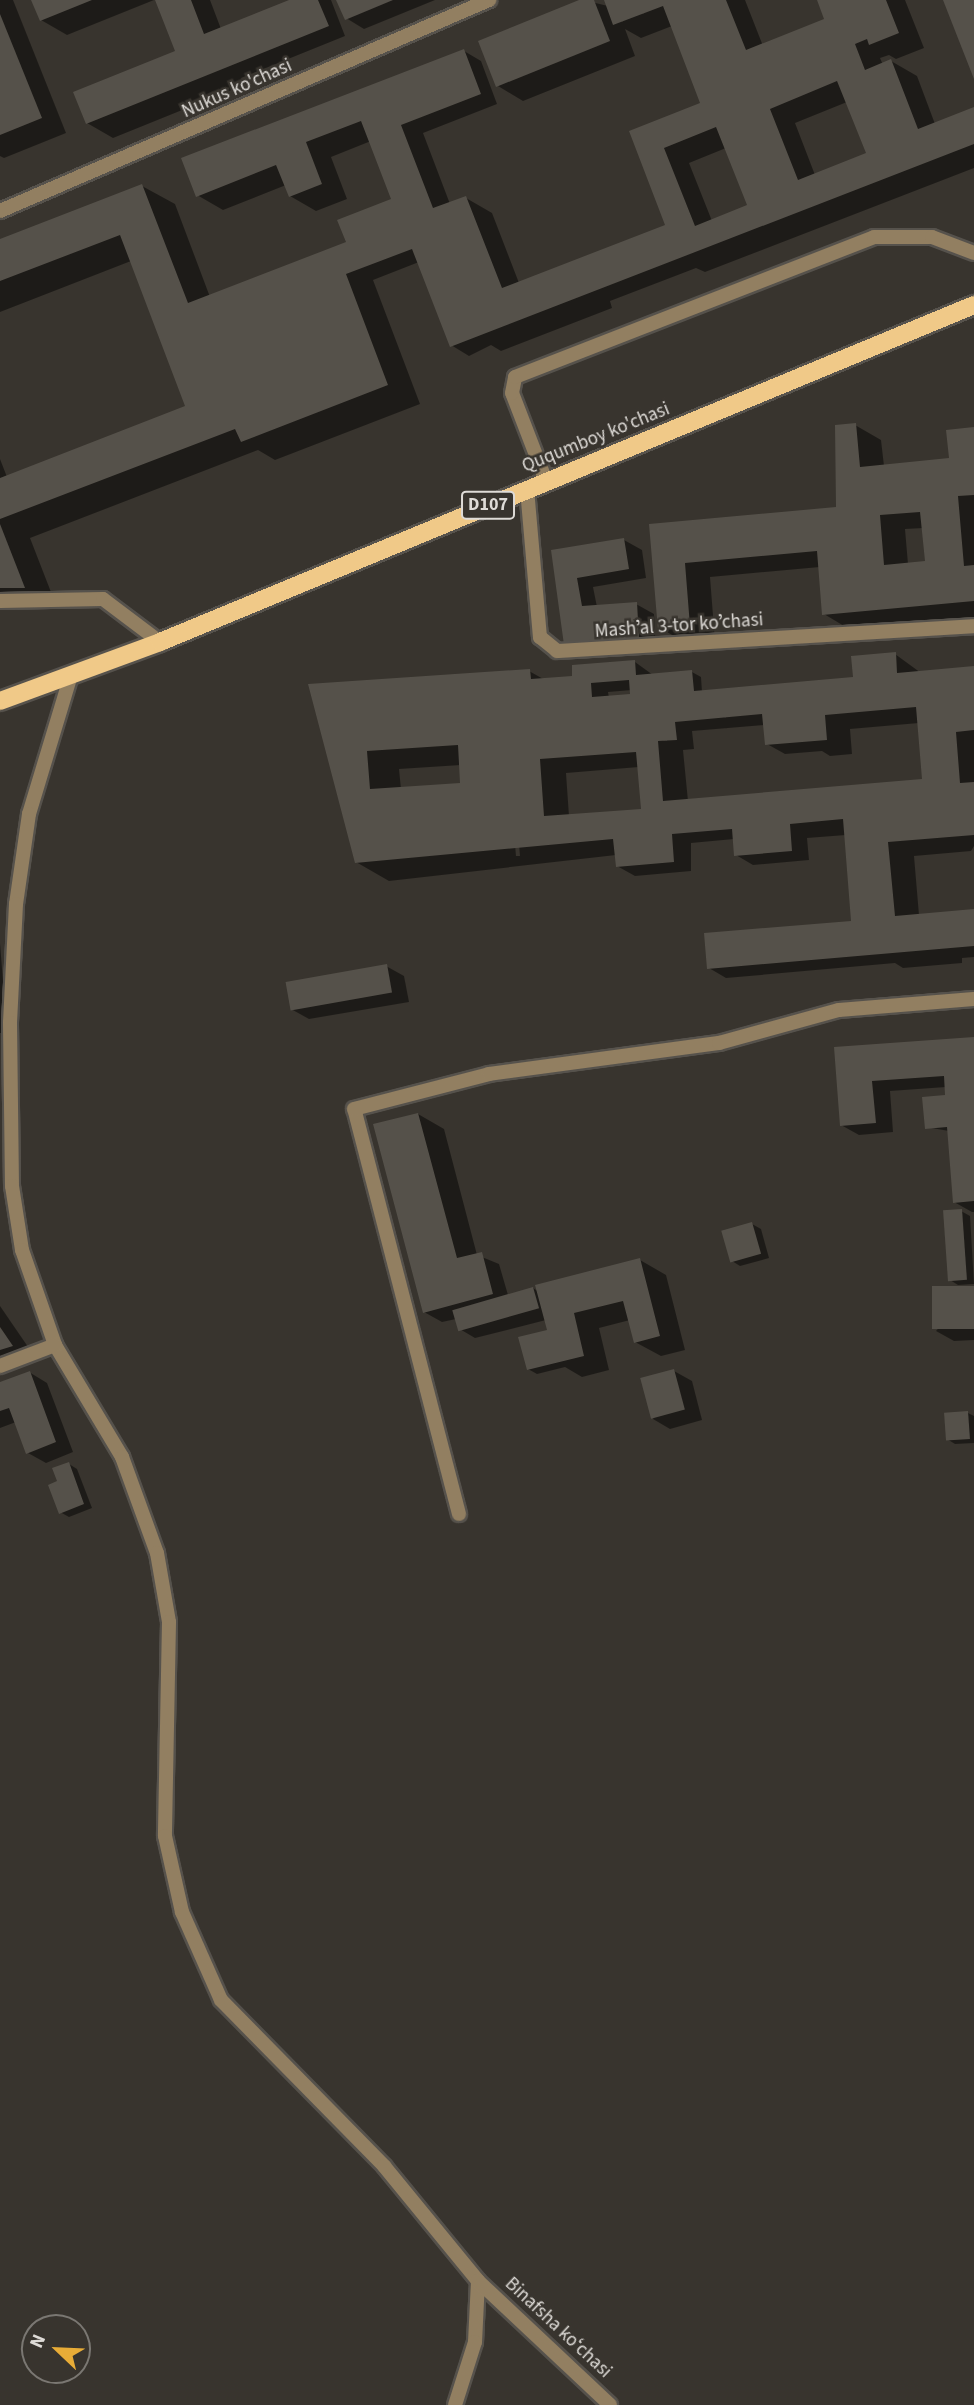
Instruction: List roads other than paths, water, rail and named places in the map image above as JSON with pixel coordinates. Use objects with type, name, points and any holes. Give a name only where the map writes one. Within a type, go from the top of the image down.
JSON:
[{"type":"main road","name":"Ququmboy ko'chasi","points":[[0,701],[160,642],[974,305]]},
{"type":"street","name":"Nukus ko'chasi","points":[[0,211],[489,0]]},
{"type":"street","points":[[546,481],[512,393],[514,377],[874,237],[932,237],[974,253]]},
{"type":"street","name":"Mashʼal 3-tor koʼchasi","points":[[527,489],[540,638],[557,651],[974,626]]},
{"type":"street","points":[[0,601],[103,599],[160,642]]},
{"type":"street","name":"Binafsha koʻchasi","points":[[71,675],[29,814],[16,904],[10,1023],[12,1186],[22,1250],[55,1345],[122,1457],[157,1553],[169,1622],[165,1836],[183,1912],[221,2000],[384,2166],[478,2280],[610,2405]]},
{"type":"street","points":[[459,1514],[354,1109],[489,1074],[719,1043],[839,1010],[974,999]]},
{"type":"street","points":[[0,1366],[55,1345]]},
{"type":"street","points":[[454,2405],[475,2342],[478,2280]]}]
